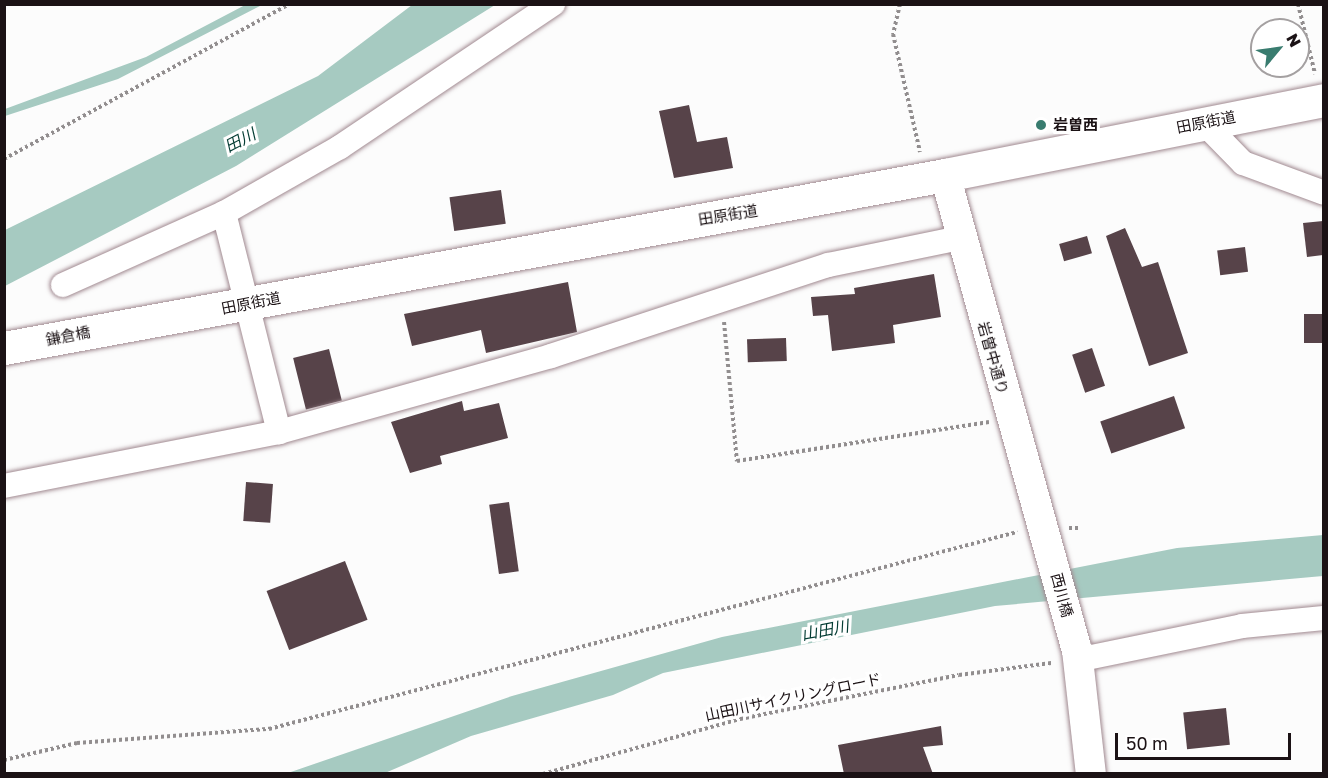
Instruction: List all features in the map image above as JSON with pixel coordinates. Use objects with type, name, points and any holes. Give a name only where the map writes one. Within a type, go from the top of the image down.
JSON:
[{"type":"main road","name":"田原街道","points":[[132,324],[936,177],[1322,100]]},
{"type":"main road","name":"鎌倉橋","points":[[4,348],[132,324]]},
{"type":"street","points":[[63,285],[224,213],[340,147],[553,4]]},
{"type":"street","points":[[1204,123],[1243,164],[1323,193]]},
{"type":"street","name":"岩曽中通り","points":[[936,177],[960,238],[1010,419],[1048,539]]},
{"type":"street","points":[[224,213],[279,432]]},
{"type":"street","points":[[4,486],[279,432],[551,356],[828,265],[960,238]]},
{"type":"street","name":"西川橋","points":[[1048,539],[1069,657]]},
{"type":"street","points":[[1091,774],[1069,657],[1242,627],[1323,618]]},
{"type":"path","points":[[4,159],[290,4]]},
{"type":"path","points":[[900,4],[893,34],[936,177]]},
{"type":"path","points":[[1298,4],[1322,100]]},
{"type":"path","points":[[722,300],[737,461],[1010,419]]},
{"type":"path","points":[[4,760],[77,743],[269,729],[1012,532]]},
{"type":"path","name":"山田川サイクリングロード","points":[[543,774],[740,719],[959,675],[1069,657]]},
{"type":"water","points":[[247,4],[262,5],[118,79],[5,116],[5,109],[146,57]]},
{"type":"water","name":"田川","points":[[412,5],[495,5],[236,166],[5,286],[5,230],[318,76]]},
{"type":"water","name":"山田川","points":[[1323,535],[1323,576],[995,606],[663,673],[613,695],[471,736],[385,773],[285,774],[512,696],[722,637],[1177,548]]},
{"type":"building","points":[[689,105],[697,142],[727,137],[733,168],[674,178],[659,111]]},
{"type":"building","points":[[501,190],[506,224],[454,231],[450,197]]},
{"type":"building","points":[[1323,221],[1323,255],[1307,257],[1303,223]]},
{"type":"building","points":[[1125,228],[1142,267],[1158,262],[1188,353],[1149,366],[1106,236]]},
{"type":"building","points":[[1087,236],[1092,253],[1064,261],[1059,244]]},
{"type":"building","points":[[1245,247],[1248,272],[1220,275],[1217,250]]},
{"type":"building","points":[[934,274],[941,317],[893,325],[895,343],[832,351],[828,315],[813,316],[811,297],[855,294],[854,288]]},
{"type":"building","points":[[568,282],[577,332],[486,353],[481,330],[412,346],[404,314]]},
{"type":"building","points":[[1304,314],[1323,314],[1323,343],[1304,343]]},
{"type":"building","points":[[786,338],[787,361],[748,362],[747,339]]},
{"type":"building","points":[[1092,348],[1105,386],[1085,393],[1072,355]]},
{"type":"building","points":[[329,349],[342,400],[306,409],[293,358]]},
{"type":"building","points":[[1174,396],[1185,428],[1111,454],[1100,421]]},
{"type":"building","points":[[462,401],[464,411],[499,403],[508,438],[440,456],[442,464],[410,473],[391,422]]},
{"type":"building","points":[[246,482],[273,484],[270,523],[243,521]]},
{"type":"building","points":[[509,502],[519,571],[499,574],[489,505]]},
{"type":"building","points":[[345,561],[368,620],[289,650],[267,591]]},
{"type":"building","points":[[1226,708],[1230,745],[1187,749],[1183,712]]},
{"type":"building","points":[[941,726],[943,745],[923,747],[933,774],[844,774],[838,745]]},
{"type":"place","name":"岩曽西","points":[[1041,125]]}]
